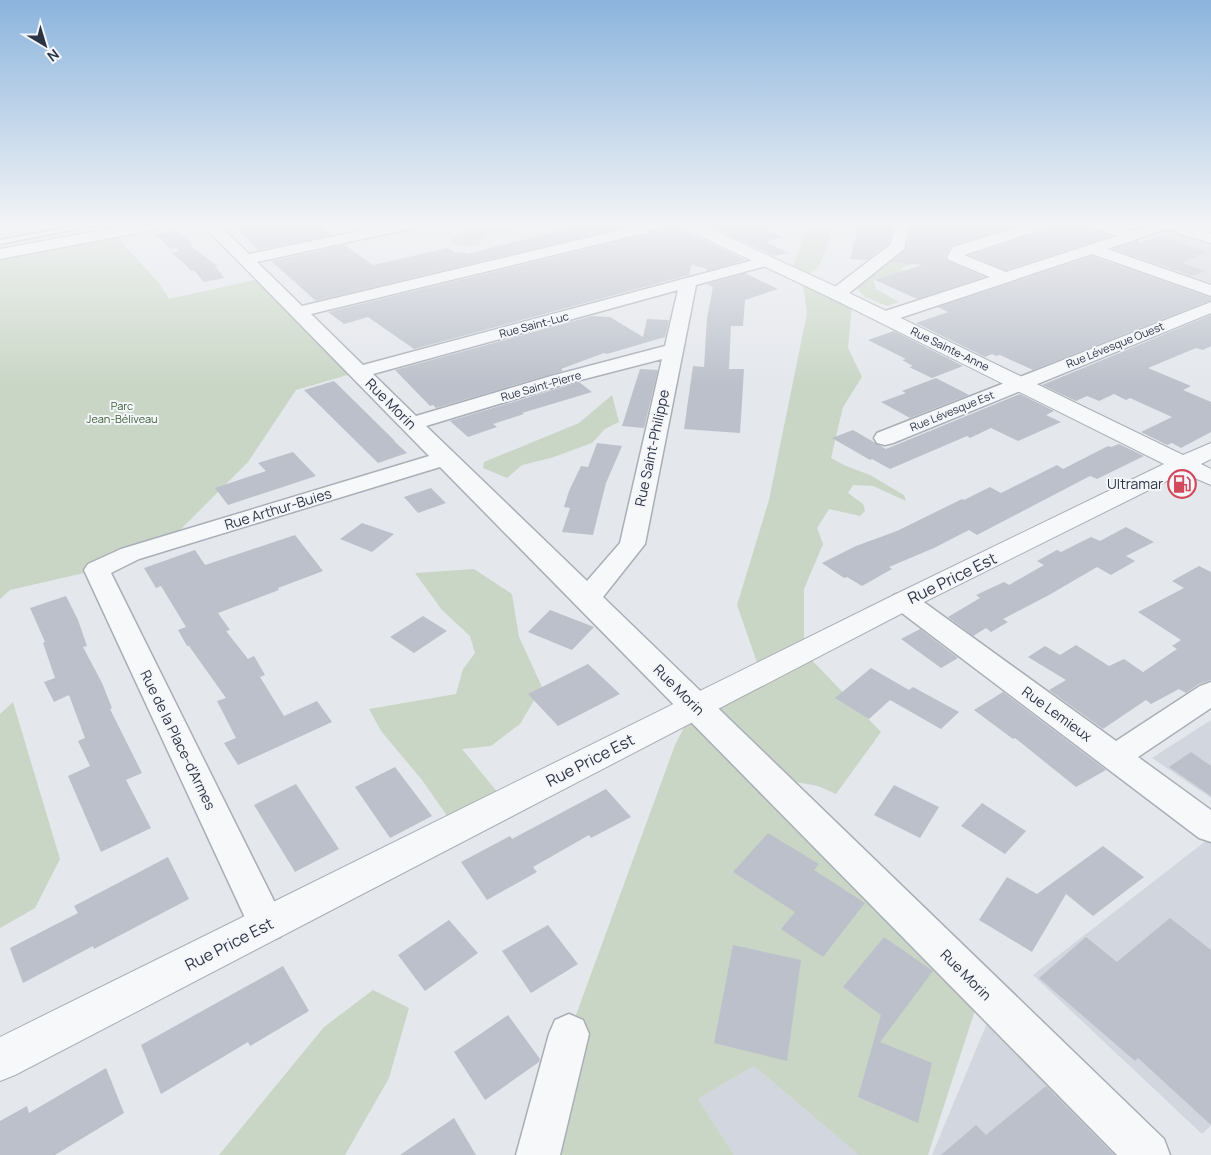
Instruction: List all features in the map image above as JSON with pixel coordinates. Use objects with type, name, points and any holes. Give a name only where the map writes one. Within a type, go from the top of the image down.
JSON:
[{"type":"street","name":"Rue Morin","points":[[263,278],[1148,1155]]},
{"type":"street","points":[[298,312],[440,278]]},
{"type":"street","name":"Rue Saint-Luc","points":[[358,372],[709,278]]},
{"type":"street","name":"Rue Sainte-Anne","points":[[803,278],[1020,384],[1202,464]]},
{"type":"street","points":[[837,294],[857,278]]},
{"type":"street","points":[[885,317],[1006,278]]},
{"type":"street","points":[[1174,278],[1211,291]]},
{"type":"street","name":"Rue Saint-Philippe","points":[[587,599],[632,544],[688,284]]},
{"type":"street","name":"Rue Lévesque Ouest","points":[[1020,384],[1211,307]]},
{"type":"street","name":"Rue Saint-Pierre","points":[[410,424],[558,380],[673,350]]},
{"type":"street","name":"Rue Lévesque Est","points":[[885,438],[1020,384]]},
{"type":"street","name":"Rue Arthur-Buies","points":[[111,562],[130,554],[445,458]]},
{"type":"street","name":"Rue Price Est","points":[[0,1060],[904,601],[1202,464]]},
{"type":"street","name":"Rue de la Place-d'Armes","points":[[111,562],[97,570],[267,925]]},
{"type":"street","name":"Rue Lemieux","points":[[904,601],[1211,828]]},
{"type":"street","points":[[1115,757],[1211,692]]},
{"type":"street","points":[[538,1155],[569,1034]]},
{"type":"shaded area","points":[[1197,278],[1211,278],[1211,283]]},
{"type":"shaded area","points":[[1211,720],[1211,798],[1152,758]]},
{"type":"shaded area","points":[[1211,837],[1211,1125],[1202,1134],[1033,975]]},
{"type":"shaded area","points":[[995,1004],[1141,1155],[932,1155]]},
{"type":"shaded area","points":[[754,1066],[859,1155],[734,1155],[698,1099]]},
{"type":"green space","name":"Parc Jean-Béliveau","points":[[0,278],[154,278],[169,299],[264,278],[358,372],[296,390],[248,462],[166,544],[97,570],[10,590],[0,599]]},
{"type":"green space","points":[[802,278],[852,305],[848,348],[862,377],[843,407],[831,458],[870,475],[904,495],[906,501],[873,486],[853,485],[848,493],[863,504],[865,511],[860,516],[829,509],[817,528],[823,544],[804,589],[804,652],[881,732],[836,794],[818,786],[768,777],[977,1004],[928,1155],[859,1155],[754,1066],[698,1099],[734,1155],[538,1155],[569,1034],[675,745],[695,706],[761,674],[737,605],[769,500],[807,313]]},
{"type":"green space","points":[[864,278],[882,278],[874,280],[876,289],[899,302],[887,306],[865,297],[855,286]]},
{"type":"green space","points":[[612,395],[619,422],[605,429],[592,443],[551,458],[522,465],[507,478],[483,468],[484,462],[579,423]]},
{"type":"green space","points":[[474,569],[512,594],[519,637],[542,687],[520,724],[491,746],[462,749],[499,794],[450,820],[422,780],[381,731],[369,709],[456,694],[463,669],[475,653],[470,636],[442,610],[415,573]]},
{"type":"green space","points":[[13,702],[60,859],[35,908],[0,928],[0,714]]},
{"type":"green space","points":[[373,990],[409,1008],[389,1078],[345,1155],[219,1155],[324,1027]]},
{"type":"building","points":[[201,278],[225,278],[204,282]]},
{"type":"building","points":[[290,278],[412,278],[316,301]]},
{"type":"building","points":[[468,278],[678,278],[414,349],[368,317],[344,324],[328,312]]},
{"type":"building","points":[[728,278],[755,278],[778,289],[745,300],[743,326],[731,326],[729,369],[744,369],[740,433],[684,429],[693,366],[704,367],[707,318],[713,287],[707,284]]},
{"type":"building","points":[[882,278],[982,278],[917,299],[875,280]]},
{"type":"building","points":[[1026,278],[1154,278],[1211,298],[1211,300],[1033,370],[1000,355],[992,354],[985,357],[916,323],[948,312],[938,307]]},
{"type":"building","points":[[1211,315],[1211,346],[1203,350],[1196,348],[1148,368],[1191,386],[1183,390],[1211,402],[1211,432],[1181,448],[1172,443],[1167,445],[1141,432],[1172,417],[1130,398],[1126,400],[1114,394],[1099,401],[1087,396],[1076,401],[1042,385]]},
{"type":"building","points":[[592,316],[610,317],[643,337],[647,319],[669,320],[665,337],[607,354],[604,353],[561,369],[563,371],[436,408],[433,405],[430,406],[395,370]]},
{"type":"building","points":[[894,331],[963,366],[932,378],[909,367],[913,366],[902,360],[906,359],[868,340]]},
{"type":"building","points":[[640,369],[658,370],[644,428],[622,426]]},
{"type":"building","points":[[936,378],[969,395],[910,418],[881,402],[906,393],[902,391]]},
{"type":"building","points":[[334,381],[407,453],[378,463],[304,390]]},
{"type":"building","points":[[579,382],[592,392],[522,413],[524,414],[493,424],[497,427],[468,437],[450,421]]},
{"type":"building","points":[[1020,394],[1054,411],[1046,415],[1061,422],[1018,441],[991,428],[970,438],[967,436],[890,469],[832,438],[853,430],[886,449]]},
{"type":"building","points":[[597,443],[622,446],[606,483],[593,535],[562,532],[570,508],[564,507],[569,491],[581,466],[588,467]]},
{"type":"building","points":[[1119,444],[1144,456],[1097,479],[1090,476],[977,535],[969,530],[934,548],[889,567],[892,569],[862,586],[847,577],[844,578],[822,563],[856,546],[897,531],[990,487],[1001,493],[1057,465],[1063,469],[1108,446],[1111,447]]},
{"type":"building","points":[[293,452],[316,476],[228,505],[215,488],[266,471],[258,463]]},
{"type":"building","points":[[431,488],[446,503],[418,513],[404,497]]},
{"type":"building","points":[[362,523],[394,534],[372,552],[340,539]]},
{"type":"building","points":[[1126,527],[1154,542],[1126,556],[1135,561],[1111,575],[1097,567],[1003,619],[1008,622],[991,632],[986,628],[973,636],[948,617],[980,598],[976,595],[1004,582],[1009,585],[1044,565],[1037,561],[1057,550],[1061,552],[1091,537],[1100,541]]},
{"type":"building","points":[[295,535],[323,571],[218,613],[230,630],[226,631],[248,659],[254,656],[265,675],[260,677],[284,716],[317,701],[332,722],[238,765],[224,743],[236,738],[217,701],[226,698],[189,646],[187,646],[178,630],[186,627],[161,586],[156,588],[144,568],[195,550],[205,565]]},
{"type":"building","points":[[1199,566],[1211,572],[1211,680],[1199,684],[1186,693],[1179,689],[1151,704],[1146,700],[1103,729],[1049,690],[1066,680],[1028,657],[1045,646],[1060,655],[1076,645],[1109,666],[1124,659],[1143,672],[1177,649],[1172,646],[1181,640],[1138,612],[1184,588],[1172,581]]},
{"type":"building","points":[[66,596],[78,620],[87,646],[83,647],[102,683],[112,708],[110,709],[142,773],[126,780],[151,828],[101,852],[68,776],[90,766],[78,741],[85,738],[69,695],[54,702],[44,682],[55,678],[43,643],[45,642],[30,608]]},
{"type":"building","points":[[550,610],[594,627],[572,650],[528,632]]},
{"type":"building","points":[[423,616],[447,631],[414,653],[390,637]]},
{"type":"building","points":[[920,629],[958,658],[941,668],[901,639]]},
{"type":"building","points":[[588,664],[620,694],[558,726],[528,694]]},
{"type":"building","points":[[871,668],[909,690],[913,687],[959,712],[941,729],[890,700],[869,719],[835,698]]},
{"type":"building","points":[[1003,692],[1106,770],[1076,787],[1015,738],[1013,739],[974,710]]},
{"type":"building","points":[[1191,752],[1211,766],[1211,796],[1169,767]]},
{"type":"building","points":[[395,767],[432,816],[390,838],[355,787]]},
{"type":"building","points":[[296,784],[339,849],[295,872],[254,805]]},
{"type":"building","points":[[894,785],[939,807],[920,838],[874,815]]},
{"type":"building","points":[[606,789],[631,817],[591,838],[589,835],[533,867],[537,872],[487,900],[461,862],[510,836],[512,839]]},
{"type":"building","points":[[982,803],[1026,831],[1005,854],[961,826]]},
{"type":"building","points":[[768,833],[819,864],[814,870],[865,903],[823,957],[781,929],[795,912],[733,872]]},
{"type":"building","points":[[1103,846],[1144,877],[1093,916],[1066,894],[1032,952],[979,920],[1007,877],[1037,894]]},
{"type":"building","points":[[168,857],[189,899],[94,949],[93,946],[23,983],[10,948],[78,913],[74,906]]},
{"type":"building","points":[[1170,918],[1211,950],[1211,1125],[1138,1058],[1135,1061],[1039,978],[1086,937],[1117,962]]},
{"type":"building","points":[[449,920],[478,953],[425,991],[398,955]]},
{"type":"building","points":[[548,925],[578,964],[531,993],[502,951]]},
{"type":"building","points":[[884,937],[933,971],[880,1042],[932,1063],[918,1123],[858,1097],[881,1015],[843,987]]},
{"type":"building","points":[[733,945],[801,960],[787,1061],[714,1043]]},
{"type":"building","points":[[283,966],[309,1011],[250,1046],[248,1042],[161,1094],[141,1045]]},
{"type":"building","points":[[508,1015],[540,1059],[539,1062],[485,1100],[454,1052]]},
{"type":"building","points":[[106,1068],[124,1113],[55,1155],[0,1155],[0,1121],[27,1106],[29,1113]]},
{"type":"building","points":[[1046,1086],[1114,1155],[941,1155],[976,1125],[986,1135]]},
{"type":"building","points":[[454,1118],[476,1155],[400,1155]]},
{"type":"place","name":"Ultramar","points":[[1182,484]]}]
